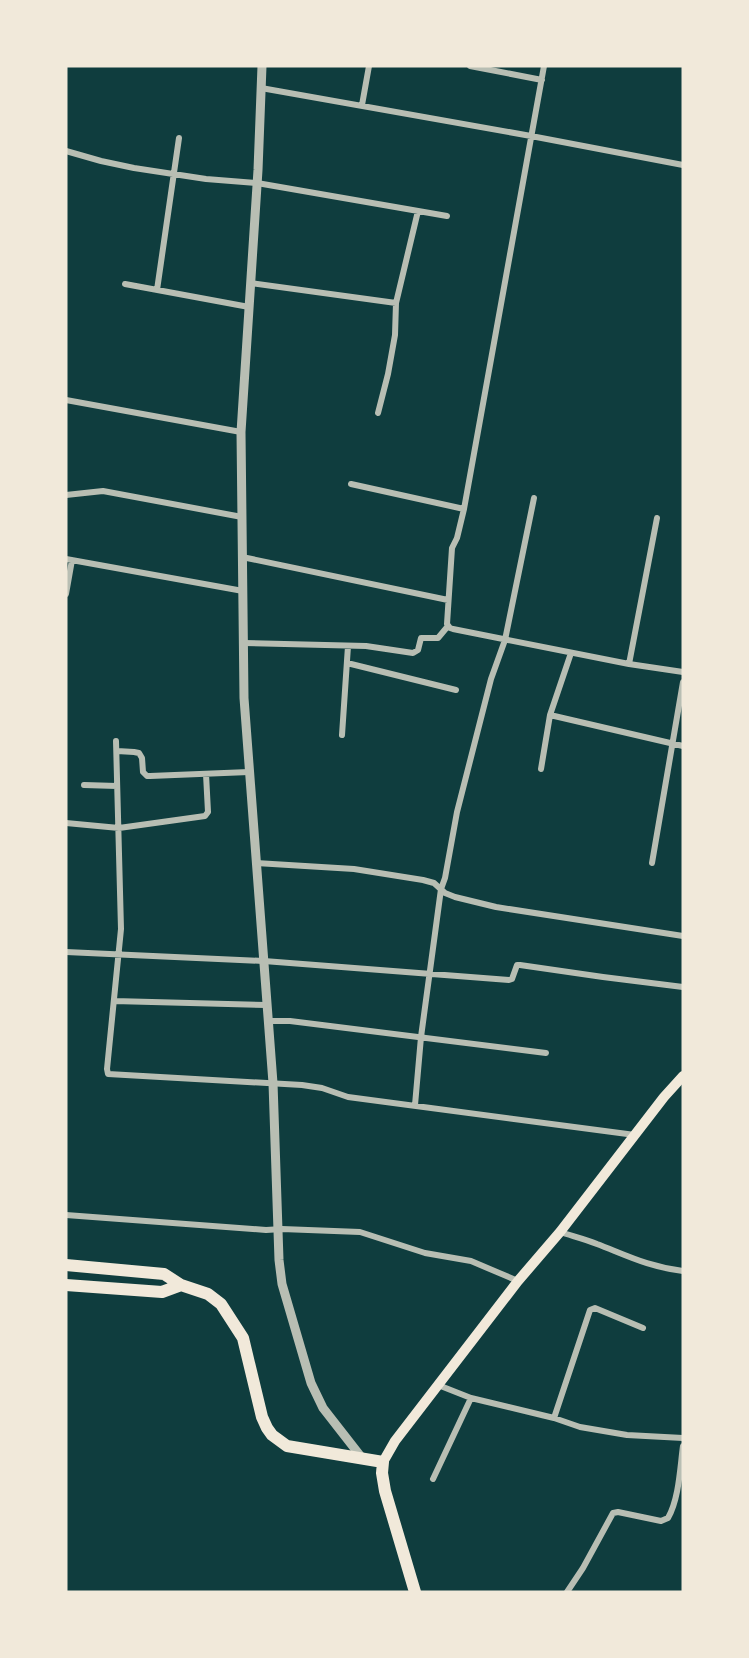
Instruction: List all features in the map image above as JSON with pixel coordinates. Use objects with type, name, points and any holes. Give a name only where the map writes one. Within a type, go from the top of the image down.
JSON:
[{"type":"main road","points":[[415,1592],[385,1491],[382,1473],[383,1462],[388,1451],[518,1281],[560,1232],[664,1096],[683,1076]]},
{"type":"main road","points":[[66,1264],[164,1274],[181,1285],[208,1294],[221,1304],[243,1338],[262,1417],[272,1435],[287,1446],[294,1448],[383,1462]]},
{"type":"main road","points":[[66,1285],[162,1292],[181,1285]]},
{"type":"street","points":[[262,66],[241,432],[243,643],[249,772],[273,1083],[278,1229],[282,1284],[311,1383],[323,1408],[362,1458]]},
{"type":"street","points":[[362,105],[369,66]]},
{"type":"street","points":[[470,66],[542,81]]},
{"type":"street","points":[[544,66],[464,509],[457,538],[452,548],[446,621],[453,629],[629,664],[683,672]]},
{"type":"street","points":[[261,88],[683,165]]},
{"type":"street","points":[[157,290],[179,138]]},
{"type":"street","points":[[66,151],[101,161],[174,174],[257,183],[447,216]]},
{"type":"street","points":[[378,413],[395,336],[396,303],[418,211]]},
{"type":"street","points":[[250,283],[396,303]]},
{"type":"street","points":[[125,284],[249,307]]},
{"type":"street","points":[[66,400],[241,432]]},
{"type":"street","points":[[351,484],[464,509]]},
{"type":"street","points":[[66,495],[103,491],[242,517]]},
{"type":"street","points":[[415,1105],[428,974],[441,890],[491,679],[505,640],[534,498]]},
{"type":"street","points":[[629,664],[657,518]]},
{"type":"street","points":[[242,557],[448,600]]},
{"type":"street","points":[[66,594],[69,560],[243,591]]},
{"type":"street","points":[[243,643],[373,646],[413,653],[418,650],[421,638],[436,639],[448,626]]},
{"type":"street","points":[[342,735],[348,646]]},
{"type":"street","points":[[541,768],[550,715],[571,653]]},
{"type":"street","points":[[347,663],[456,690]]},
{"type":"street","points":[[652,863],[683,682]]},
{"type":"street","points":[[550,715],[683,746]]},
{"type":"street","points":[[116,741],[121,929],[106,1072],[109,1075],[315,1086],[348,1097],[635,1135]]},
{"type":"street","points":[[117,751],[139,753],[142,758],[143,772],[147,776],[249,772]]},
{"type":"street","points":[[66,823],[118,828],[206,815],[208,812],[206,774]]},
{"type":"street","points":[[84,785],[117,786]]},
{"type":"street","points":[[256,863],[331,867],[430,881],[455,897],[516,911],[683,936]]},
{"type":"street","points":[[66,952],[264,961],[509,980],[514,977],[517,965],[520,965],[683,987]]},
{"type":"street","points":[[114,1001],[267,1005]]},
{"type":"street","points":[[268,1021],[546,1053]]},
{"type":"street","points":[[66,1215],[266,1230],[360,1232],[425,1253],[471,1261],[518,1281]]},
{"type":"street","points":[[560,1232],[630,1259],[664,1269],[683,1271]]},
{"type":"street","points":[[554,1418],[590,1310],[595,1308],[643,1328]]},
{"type":"street","points":[[438,1385],[471,1398],[554,1418],[580,1427],[627,1435],[683,1438]]},
{"type":"street","points":[[433,1479],[471,1398]]},
{"type":"street","points":[[567,1592],[614,1513],[661,1521],[668,1518],[676,1491],[683,1446]]}]
